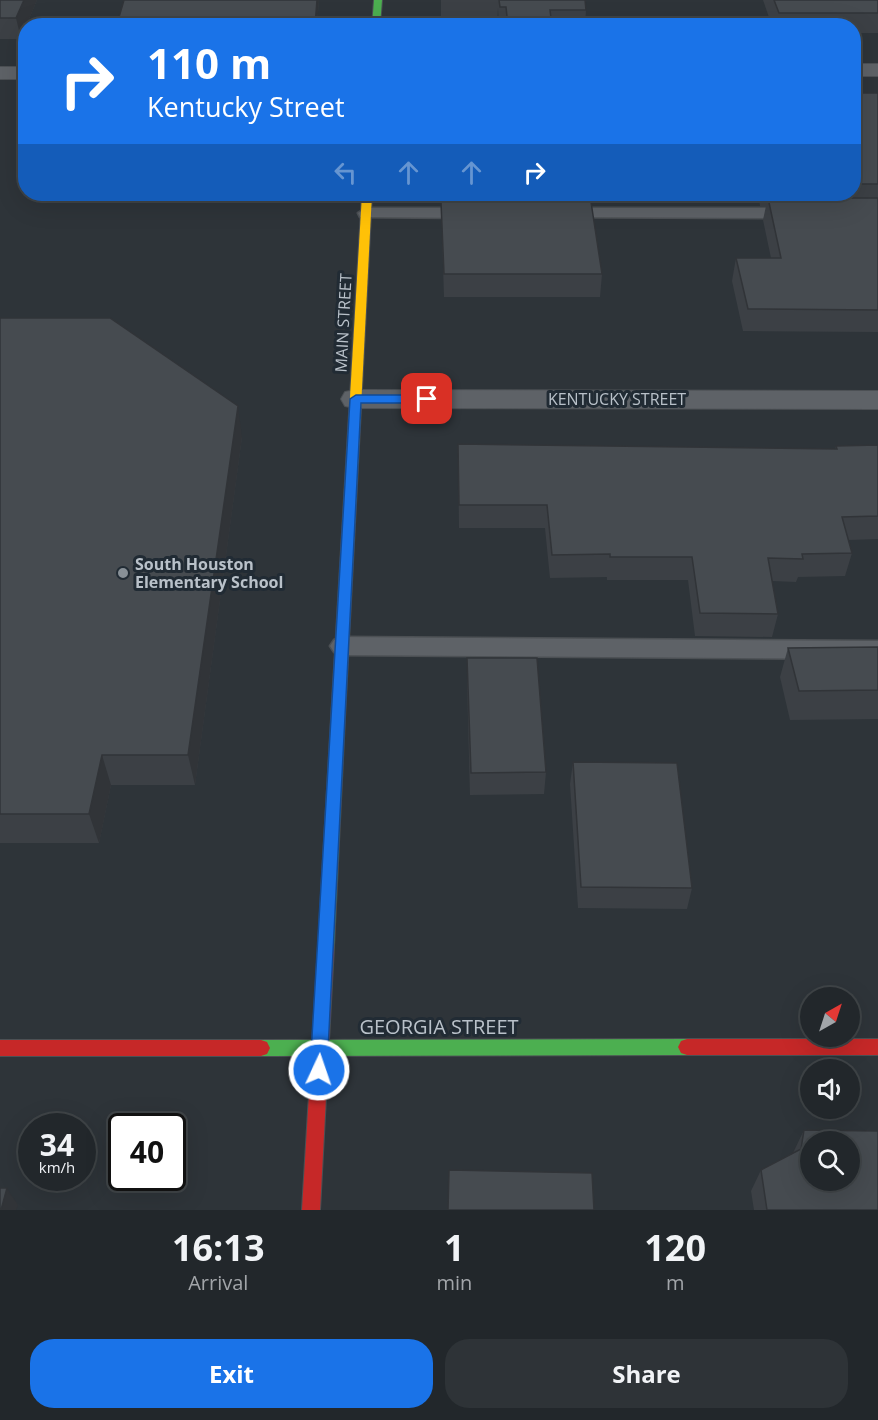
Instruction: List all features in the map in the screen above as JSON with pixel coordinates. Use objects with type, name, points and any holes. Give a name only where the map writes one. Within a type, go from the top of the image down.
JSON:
[{"type":"street","points":[[377,18],[378,0]]},
{"type":"street","points":[[861,70],[878,70]]},
{"type":"street","points":[[0,73],[18,73]]},
{"type":"street","name":"MAIN STREET","points":[[311,1210],[367,201]]},
{"type":"street","name":"KENTUCKY STREET","points":[[356,399],[878,400]]},
{"type":"street","name":"GEORGIA STREET","points":[[0,1048],[878,1047]]},
{"type":"lane","points":[[366,213],[485,213]]},
{"type":"lane","points":[[545,213],[807,213]]},
{"type":"lane","points":[[342,646],[878,650]]},
{"type":"building","points":[[0,0],[24,0],[16,18],[0,18]]},
{"type":"building","points":[[124,0],[317,0],[316,18],[119,18]]},
{"type":"building","points":[[499,0],[585,0],[586,10],[550,10],[551,18],[507,18],[506,7],[500,7]]},
{"type":"building","points":[[774,0],[878,0],[878,13],[779,13]]},
{"type":"building","points":[[861,93],[878,93],[878,184],[861,184]]},
{"type":"building","points":[[861,198],[878,198],[878,310],[748,309],[736,258],[781,258],[769,201],[861,201]]},
{"type":"building","points":[[441,202],[591,202],[602,274],[444,274]]},
{"type":"building","points":[[0,318],[110,318],[238,406],[188,755],[102,755],[89,814],[0,814]]},
{"type":"building","points":[[458,444],[837,449],[836,446],[878,445],[878,516],[842,517],[852,553],[802,554],[803,559],[768,558],[778,614],[700,613],[692,557],[610,557],[610,554],[552,555],[547,505],[459,505]]},
{"type":"building","points":[[878,647],[878,690],[799,691],[788,648]]},
{"type":"building","points":[[467,658],[537,658],[546,772],[471,773]]},
{"type":"building","points":[[573,762],[677,763],[692,888],[581,887]]},
{"type":"building","points":[[804,1130],[878,1131],[878,1210],[767,1210],[761,1170],[800,1150],[800,1191],[860,1191],[860,1131]]},
{"type":"building","points":[[449,1170],[592,1173],[594,1210],[448,1210]]},
{"type":"building","points":[[0,1188],[7,1188],[1,1210],[0,1210]]},
{"type":"traffic: fast","points":[[377,18],[378,0]]},
{"type":"traffic: fast","points":[[326,946],[338,718]]},
{"type":"traffic: fast","points":[[261,1048],[687,1047]]},
{"type":"traffic: slow","points":[[338,718],[367,201]]},
{"type":"traffic: jam","points":[[311,1210],[326,946]]},
{"type":"traffic: jam","points":[[687,1047],[878,1047]]},
{"type":"traffic: jam","points":[[0,1048],[261,1048]]},
{"type":"place","name":"South Houston Elementary School","points":[[123,573]]},
{"type":"route","points":[[319,1070],[356,399],[427,399]]}]
